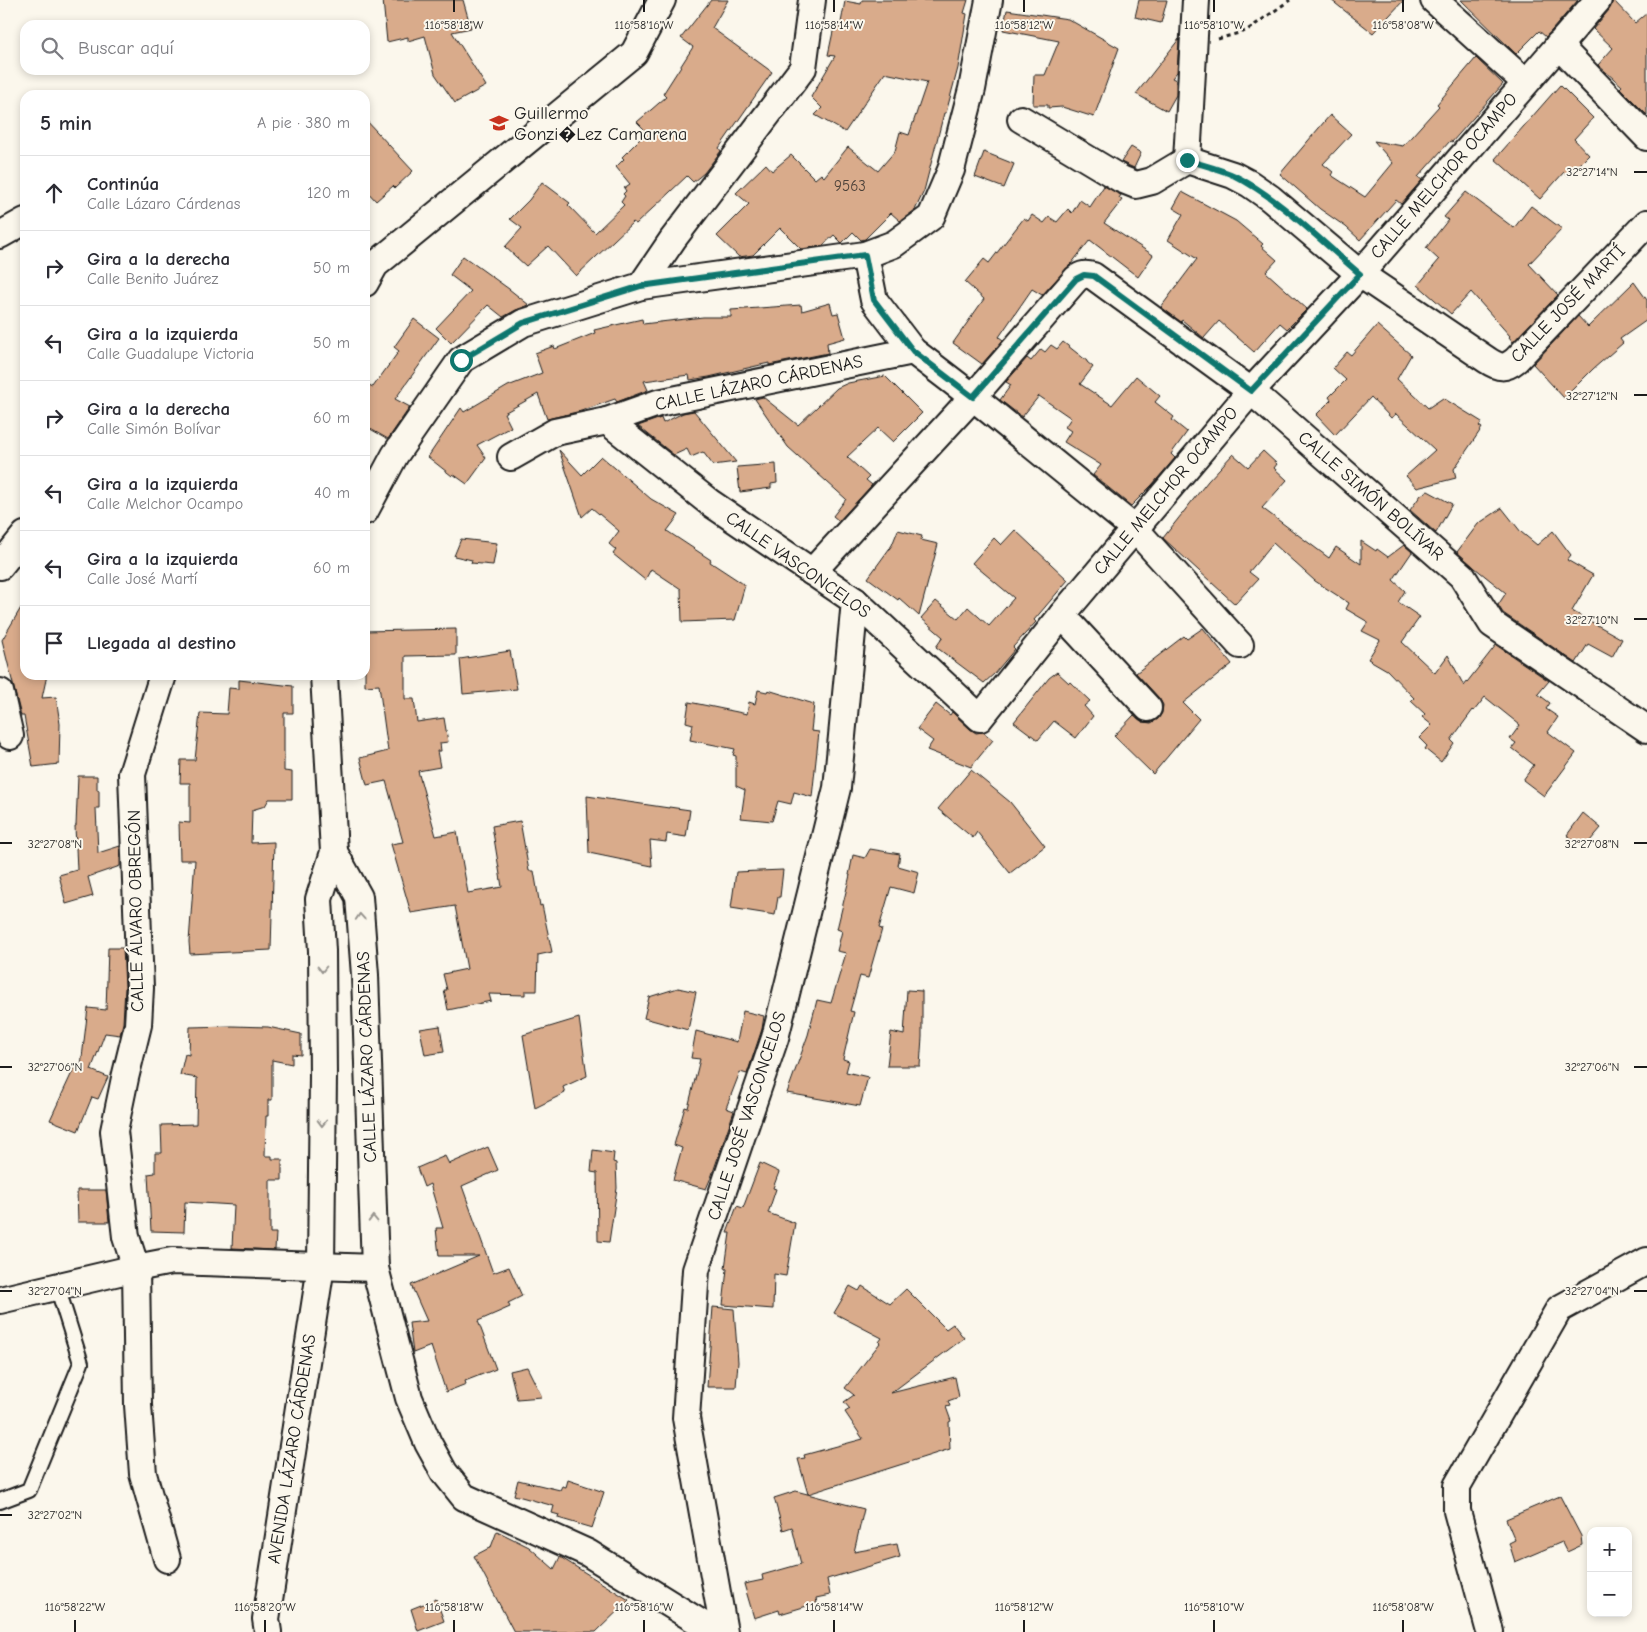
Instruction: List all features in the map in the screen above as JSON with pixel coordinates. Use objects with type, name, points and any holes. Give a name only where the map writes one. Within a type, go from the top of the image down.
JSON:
[{"type":"street","points":[[370,274],[375,265],[634,53],[662,0]]},
{"type":"street","points":[[641,286],[672,239],[803,68],[812,0]]},
{"type":"street","points":[[370,502],[396,455],[461,360],[523,323],[641,286],[865,255],[894,244],[930,217],[951,170],[972,89],[989,0]]},
{"type":"street","points":[[1021,119],[1121,179],[1136,185],[1152,181],[1187,160],[1196,0]]},
{"type":"street","points":[[1434,0],[1525,82]]},
{"type":"street","name":"CALLE MELCHOR OCAMPO","points":[[980,718],[1062,615],[1251,391],[1360,274],[1598,0]]},
{"type":"street","points":[[1558,45],[1647,137]]},
{"type":"street","name":"CALLE JOSÉ MARTÍ","points":[[1187,160],[1232,175],[1256,188],[1360,274],[1494,365],[1509,366],[1647,223]]},
{"type":"street","points":[[0,235],[20,224]]},
{"type":"street","points":[[865,255],[874,300],[913,351],[973,397],[1135,529],[1240,645]]},
{"type":"street","name":"CALLE SIMÓN BOLÍVAR","points":[[973,397],[1076,279],[1084,275],[1094,276],[1251,391],[1462,576],[1492,624],[1647,728]]},
{"type":"street","name":"CALLE LÁZARO CÁRDENAS","points":[[511,457],[555,432],[607,421],[658,403],[913,351]]},
{"type":"street","points":[[812,572],[973,397]]},
{"type":"street","name":"CALLE VASCONCELOS","points":[[607,421],[709,502],[855,601],[980,718]]},
{"type":"street","points":[[0,566],[20,541]]},
{"type":"street","name":"CALLE JOSÉ VASCONCELOS","points":[[724,1632],[686,1418],[696,1270],[775,1038],[834,797],[855,601]]},
{"type":"street","points":[[1062,615],[1148,708]]},
{"type":"street","name":"CALLE ÁLVARO OBREGÓN","points":[[162,680],[132,774],[140,988],[138,1024],[124,1078],[114,1131],[126,1236],[136,1268],[138,1405],[143,1474],[167,1559]]},
{"type":"street","name":"CALLE LÁZARO CÁRDENAS","points":[[321,1266],[323,1065],[322,951],[319,899],[334,852],[324,680]]},
{"type":"street","points":[[0,692],[10,736]]},
{"type":"street","name":"CALLE LÁZARO CÁRDENAS","points":[[334,852],[359,897],[365,975],[375,1268]]},
{"type":"street","points":[[0,1300],[172,1261],[375,1268],[409,1398],[428,1443],[444,1472],[464,1497],[588,1553],[715,1632]]},
{"type":"street","points":[[1490,1632],[1457,1511],[1457,1486],[1559,1309],[1647,1261]]},
{"type":"street","name":"AVENIDA LÁZARO CÁRDENAS","points":[[268,1632],[266,1619],[321,1266]]},
{"type":"lane","points":[[0,1501],[28,1490],[82,1363],[57,1286]]},
{"type":"path","points":[[1193,47],[1246,31],[1290,0]]},
{"type":"building","points":[[383,0],[463,0],[471,28],[452,32],[486,86],[455,103],[435,74],[425,36],[408,41],[408,37],[387,42]]},
{"type":"building","points":[[711,0],[728,0],[712,28],[772,72],[719,148],[721,151],[704,173],[693,182],[687,176],[636,224],[633,222],[576,276],[548,246],[526,266],[505,247],[522,228],[510,219],[529,200],[542,182],[570,203],[568,205],[595,233],[624,205],[621,202],[625,196],[623,194],[626,191],[624,188],[630,184],[616,167],[624,159],[622,157],[647,132],[637,122],[666,97],[663,94],[693,47],[681,38]]},
{"type":"building","points":[[862,0],[968,0],[964,13],[967,14],[958,68],[946,113],[944,113],[924,191],[915,210],[900,221],[891,213],[865,239],[861,240],[853,232],[842,243],[834,235],[822,246],[801,249],[780,228],[753,255],[739,257],[717,236],[749,204],[736,193],[766,164],[772,171],[791,155],[815,179],[821,174],[824,177],[848,147],[878,171],[895,151],[900,132],[909,135],[927,82],[885,73],[845,132],[815,115],[822,108],[811,97],[835,56],[828,55],[834,27],[840,28],[845,1],[861,4]]},
{"type":"building","points":[[1139,0],[1167,0],[1161,23],[1135,17]]},
{"type":"building","points":[[1331,0],[1404,0],[1373,33]]},
{"type":"building","points":[[1461,0],[1578,0],[1546,37],[1539,31],[1516,54]]},
{"type":"building","points":[[1613,0],[1635,23],[1647,13],[1647,115],[1620,88],[1622,86],[1598,65],[1613,48],[1593,29],[1609,10]]},
{"type":"building","points":[[1007,10],[1068,19],[1119,48],[1094,117],[1062,107],[1048,108],[1048,105],[1033,105],[1034,75],[1045,75],[1059,41],[1003,30]]},
{"type":"building","points":[[1179,39],[1177,72],[1172,78],[1176,80],[1176,95],[1167,111],[1136,94]]},
{"type":"building","points":[[1476,58],[1503,84],[1418,177],[1422,180],[1401,204],[1396,200],[1360,240],[1346,227],[1320,209],[1280,174],[1330,115],[1351,134],[1323,164],[1333,172],[1331,175],[1365,197],[1393,163],[1374,141],[1403,146],[1439,106],[1437,104]]},
{"type":"building","points":[[1560,85],[1593,118],[1574,139],[1589,155],[1568,176],[1564,172],[1540,199],[1495,159]]},
{"type":"building","points":[[370,124],[413,171],[395,188],[393,186],[376,201],[370,194]]},
{"type":"building","points":[[1131,147],[1141,153],[1134,168],[1121,162]]},
{"type":"building","points":[[984,152],[1014,164],[1004,188],[975,177]]},
{"type":"building","points":[[1104,186],[1121,195],[1119,198],[1122,200],[1104,223],[1153,255],[1138,277],[1090,240],[1042,295],[1032,289],[999,337],[1003,340],[982,364],[953,343],[984,299],[965,282],[984,259],[989,263],[1024,218],[1028,221],[1032,215],[1044,223],[1049,217],[1057,222],[1068,209],[1072,213],[1080,200],[1090,207]]},
{"type":"building","points":[[1182,192],[1236,221],[1263,244],[1261,246],[1277,260],[1266,272],[1307,309],[1287,329],[1280,323],[1254,352],[1219,321],[1204,338],[1182,320],[1181,322],[1161,307],[1197,259],[1168,240],[1183,214],[1173,208]]},
{"type":"building","points":[[1466,192],[1514,228],[1531,206],[1562,229],[1529,264],[1558,295],[1513,342],[1510,336],[1471,292],[1451,314],[1418,285],[1439,260],[1426,248],[1448,220],[1444,217]]},
{"type":"building","points":[[463,256],[529,305],[503,317],[488,305],[451,343],[436,328],[471,291],[450,275]]},
{"type":"building","points":[[1634,282],[1647,300],[1647,320],[1620,339],[1623,343],[1564,398],[1533,364],[1578,316],[1588,327]]},
{"type":"building","points":[[830,303],[833,314],[838,313],[845,338],[827,343],[828,353],[769,365],[769,363],[690,380],[689,375],[644,381],[648,390],[617,402],[615,399],[581,411],[547,419],[538,394],[504,413],[511,427],[477,445],[486,458],[467,484],[453,474],[452,476],[428,457],[461,408],[464,412],[508,386],[542,373],[535,353],[554,346],[555,349],[595,333],[594,330],[642,319],[643,324],[703,317],[731,317],[731,310],[801,305],[802,311]]},
{"type":"building","points":[[414,319],[439,338],[395,399],[410,407],[388,439],[370,429],[370,386],[373,387],[399,351],[394,347]]},
{"type":"building","points":[[1377,325],[1411,355],[1397,379],[1428,408],[1443,398],[1482,422],[1479,426],[1482,428],[1454,469],[1456,478],[1417,488],[1406,476],[1435,450],[1396,414],[1391,418],[1371,397],[1335,435],[1316,415],[1331,400],[1329,397],[1346,380],[1333,368],[1347,352],[1351,355]]},
{"type":"building","points":[[1063,342],[1093,367],[1080,384],[1112,405],[1136,376],[1160,396],[1155,402],[1174,417],[1172,420],[1187,432],[1171,454],[1175,458],[1131,506],[1093,475],[1101,465],[1064,442],[1071,431],[1065,427],[1071,418],[1039,396],[1022,417],[1000,400],[1011,385],[1006,382],[1027,358],[1031,361],[1041,349],[1045,352],[1051,345],[1057,349]]},
{"type":"building","points":[[885,376],[922,413],[893,442],[878,428],[847,457],[869,477],[866,480],[872,485],[839,521],[833,516],[846,499],[788,447],[755,399],[763,397],[798,425],[837,388],[848,383]]},
{"type":"building","points":[[694,411],[736,462],[713,465],[703,452],[691,457],[687,449],[674,455],[638,426],[661,418],[663,423],[683,413]]},
{"type":"building","points":[[559,450],[582,475],[601,456],[651,499],[679,515],[667,531],[745,585],[735,620],[682,622],[681,589],[651,569],[645,580],[613,554],[616,550],[609,544],[619,531],[592,508],[582,517]]},
{"type":"building","points":[[1263,451],[1277,464],[1274,468],[1287,480],[1262,508],[1329,558],[1336,547],[1361,564],[1361,541],[1388,557],[1404,545],[1412,552],[1393,580],[1405,591],[1398,602],[1420,617],[1402,642],[1435,673],[1448,655],[1464,686],[1496,645],[1549,681],[1538,694],[1550,703],[1546,709],[1558,717],[1548,732],[1576,753],[1544,796],[1523,780],[1534,765],[1512,748],[1516,743],[1510,739],[1520,725],[1485,697],[1451,740],[1454,743],[1441,762],[1425,749],[1427,746],[1419,738],[1432,725],[1422,717],[1425,714],[1411,701],[1414,698],[1387,670],[1368,659],[1380,640],[1362,631],[1368,622],[1346,609],[1349,603],[1315,581],[1273,543],[1249,572],[1258,579],[1235,604],[1163,538],[1208,481],[1233,454],[1248,467]]},
{"type":"building","points":[[776,464],[777,483],[771,484],[771,488],[740,492],[737,467]]},
{"type":"building","points":[[1428,491],[1452,504],[1436,533],[1410,510],[1421,495]]},
{"type":"building","points":[[1502,508],[1521,532],[1537,545],[1553,531],[1571,555],[1567,560],[1593,575],[1572,611],[1622,639],[1612,657],[1588,644],[1576,663],[1503,613],[1498,605],[1506,593],[1457,552],[1478,524]]},
{"type":"building","points":[[898,530],[922,536],[921,540],[938,544],[919,616],[899,598],[898,600],[868,578],[892,545]]},
{"type":"building","points":[[1015,530],[1068,580],[1034,620],[1036,622],[1013,647],[1015,649],[984,683],[936,647],[943,637],[921,618],[936,601],[958,619],[968,607],[989,626],[1014,598],[972,563],[994,538],[1001,545]]},
{"type":"building","points":[[461,539],[497,543],[493,565],[471,563],[472,560],[454,556]]},
{"type":"building","points":[[20,609],[20,680],[46,680],[42,698],[56,697],[60,724],[59,764],[33,767],[24,716],[21,716],[2,640]]},
{"type":"building","points":[[1203,628],[1232,664],[1183,703],[1199,719],[1153,774],[1114,736],[1134,715],[1143,722],[1151,723],[1158,719],[1162,713],[1163,705],[1136,673],[1184,636],[1187,639]]},
{"type":"building","points":[[456,629],[456,655],[405,656],[405,699],[414,699],[417,722],[444,718],[448,742],[440,743],[441,751],[437,751],[440,767],[418,771],[436,836],[457,832],[468,893],[502,887],[492,826],[520,821],[529,871],[534,871],[540,906],[542,905],[552,952],[538,955],[537,991],[525,991],[525,995],[489,994],[491,1001],[448,1010],[444,990],[447,990],[443,974],[467,969],[455,906],[411,913],[391,844],[403,842],[386,781],[367,785],[360,758],[388,751],[379,685],[365,686],[365,680],[370,680],[370,631]]},
{"type":"building","points":[[510,651],[517,689],[463,694],[460,659]]},
{"type":"building","points":[[1057,672],[1090,701],[1084,706],[1093,716],[1076,738],[1054,721],[1038,740],[1014,722],[1049,678]]},
{"type":"building","points":[[239,680],[293,686],[293,713],[284,713],[284,771],[292,772],[292,799],[269,799],[265,806],[252,810],[251,843],[274,842],[271,950],[190,954],[189,942],[195,860],[180,860],[179,822],[190,823],[190,783],[180,783],[181,760],[195,760],[200,713],[227,714],[229,688],[239,689]]},
{"type":"building","points":[[758,690],[767,692],[768,690],[814,704],[811,731],[819,732],[812,797],[794,792],[791,804],[778,801],[772,821],[741,818],[745,790],[736,786],[736,756],[733,755],[735,749],[690,740],[693,724],[686,722],[689,702],[747,714],[749,702],[755,704]]},
{"type":"building","points":[[936,704],[950,715],[952,712],[976,733],[983,732],[993,740],[971,767],[927,750],[933,741],[917,729]]},
{"type":"building","points":[[971,770],[1010,802],[1045,846],[1010,873],[977,832],[973,838],[938,809]]},
{"type":"building","points":[[78,776],[97,776],[97,790],[99,790],[99,808],[96,808],[98,853],[120,846],[120,866],[88,877],[93,896],[66,904],[59,875],[77,870],[75,826]]},
{"type":"building","points":[[587,796],[690,810],[686,837],[667,834],[666,842],[650,840],[652,866],[589,853]]},
{"type":"building","points":[[1583,813],[1601,828],[1584,848],[1567,835]]},
{"type":"building","points":[[870,849],[900,854],[898,866],[919,872],[914,893],[891,887],[879,928],[882,929],[868,978],[860,976],[850,1011],[854,1012],[843,1059],[849,1061],[846,1072],[868,1077],[860,1106],[787,1093],[808,1035],[817,1000],[831,1003],[846,953],[837,951],[842,931],[837,929],[853,855],[865,858]]},
{"type":"building","points":[[783,870],[780,897],[778,897],[775,915],[731,908],[736,872]]},
{"type":"building","points":[[108,948],[123,948],[125,988],[123,1023],[120,1035],[105,1033],[91,1070],[108,1077],[98,1099],[92,1097],[78,1131],[50,1120],[76,1064],[81,1066],[88,1008],[106,1010]]},
{"type":"building","points":[[678,988],[696,992],[688,1030],[644,1018],[649,997]]},
{"type":"building","points":[[907,990],[922,991],[920,1066],[887,1066],[891,1032],[904,1035]]},
{"type":"building","points":[[743,1011],[764,1016],[762,1029],[747,1074],[740,1072],[726,1108],[734,1111],[712,1175],[706,1189],[673,1180],[682,1148],[674,1145],[685,1107],[688,1108],[700,1059],[691,1058],[696,1031],[737,1042]]},
{"type":"building","points":[[579,1018],[587,1076],[563,1087],[565,1093],[535,1108],[523,1035]]},
{"type":"building","points":[[440,1026],[444,1052],[425,1055],[420,1029]]},
{"type":"building","points":[[190,1027],[268,1027],[301,1034],[301,1055],[292,1054],[292,1064],[272,1060],[272,1100],[268,1100],[268,1116],[266,1116],[265,1156],[272,1156],[272,1159],[282,1159],[282,1180],[270,1180],[270,1233],[276,1233],[275,1250],[232,1248],[234,1205],[185,1202],[184,1232],[151,1231],[148,1174],[155,1173],[155,1153],[162,1153],[161,1125],[196,1124],[197,1078],[180,1075],[185,1054],[189,1055]]},
{"type":"building","points":[[488,1147],[498,1170],[462,1186],[493,1273],[509,1267],[522,1296],[508,1303],[510,1307],[478,1321],[496,1369],[465,1381],[466,1384],[446,1392],[431,1346],[413,1353],[409,1323],[427,1321],[411,1285],[479,1256],[439,1256],[436,1228],[443,1228],[430,1184],[424,1187],[417,1168],[445,1156],[449,1164]]},
{"type":"building","points":[[593,1150],[614,1153],[613,1162],[616,1163],[617,1188],[609,1242],[598,1241],[597,1173],[591,1172]]},
{"type":"building","points":[[760,1163],[779,1172],[773,1188],[776,1189],[768,1213],[795,1223],[786,1276],[774,1274],[773,1309],[723,1305],[727,1269],[725,1268],[730,1233],[727,1233],[737,1206],[743,1208]]},
{"type":"building","points":[[77,1190],[106,1190],[109,1222],[78,1222]]},
{"type":"building","points":[[850,1286],[859,1291],[862,1286],[890,1304],[906,1289],[946,1329],[953,1324],[964,1338],[891,1393],[955,1377],[959,1397],[948,1401],[950,1406],[946,1407],[951,1421],[949,1422],[950,1449],[808,1494],[798,1459],[805,1458],[804,1455],[863,1439],[845,1412],[850,1409],[844,1402],[854,1395],[845,1388],[882,1338],[834,1313]]},
{"type":"building","points":[[713,1307],[734,1309],[738,1362],[736,1387],[707,1387]]},
{"type":"building","points":[[527,1367],[542,1397],[517,1399],[510,1371]]},
{"type":"building","points":[[518,1480],[560,1490],[562,1486],[566,1487],[568,1480],[604,1492],[592,1528],[558,1518],[559,1515],[552,1513],[554,1506],[514,1495]]},
{"type":"building","points":[[796,1491],[864,1509],[854,1552],[897,1544],[900,1557],[827,1579],[830,1595],[816,1598],[817,1603],[780,1614],[779,1610],[754,1618],[744,1584],[763,1580],[762,1575],[801,1564],[792,1527],[783,1530],[774,1498]]},
{"type":"building","points":[[1560,1496],[1581,1536],[1582,1545],[1567,1552],[1562,1542],[1515,1562],[1509,1543],[1515,1540],[1506,1519]]},
{"type":"building","points":[[497,1531],[529,1547],[554,1569],[560,1557],[629,1600],[596,1632],[514,1632],[474,1556],[491,1547]]},
{"type":"building","points":[[436,1599],[444,1621],[418,1631],[411,1609]]},
{"type":"place","name":"Guillermo Gonzi�Lez Camarena","points":[[499,123]]},
{"type":"route","points":[[461,360],[523,323],[641,286],[865,255],[874,300],[913,351],[973,397],[1076,279],[1084,275],[1094,276],[1251,391],[1360,274],[1270,198],[1250,184],[1232,175],[1187,160]]}]
